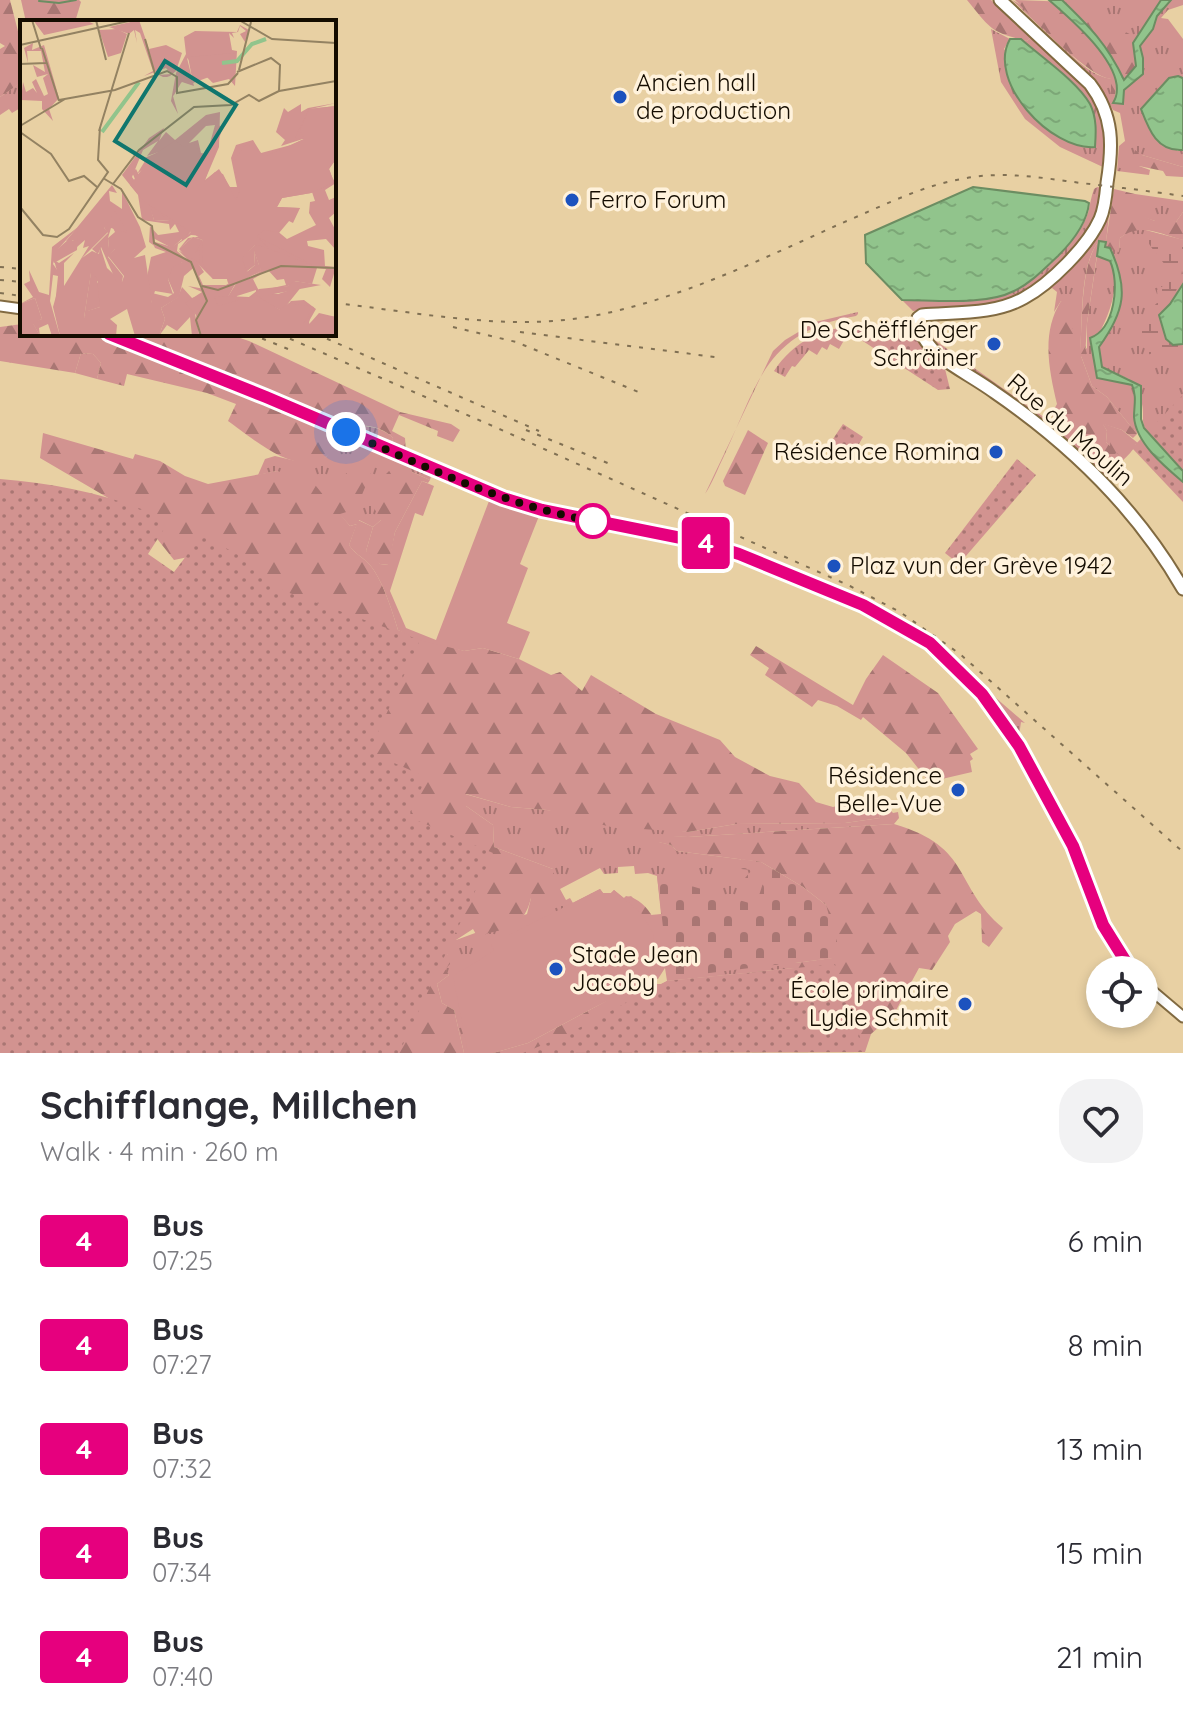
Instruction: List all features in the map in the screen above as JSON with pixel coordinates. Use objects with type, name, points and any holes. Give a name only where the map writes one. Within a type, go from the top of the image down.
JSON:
[{"type":"main road","points":[[1000,0],[1025,23]]},
{"type":"main road","points":[[1007,0],[1025,23]]},
{"type":"main road","name":"Rue du Moulin","points":[[1025,23],[1090,84],[1107,112],[1112,141],[1105,205],[1100,219],[1082,245],[1037,290],[995,309],[922,315],[918,318],[922,333],[938,355],[1020,411],[1110,489],[1150,537],[1183,589]]},
{"type":"street","points":[[0,306],[20,309]]},
{"type":"street","points":[[114,336],[266,397],[484,491],[542,510],[701,542],[739,554],[879,614],[930,643],[965,676],[997,714],[1029,763],[1073,846],[1103,925],[1122,956]]},
{"type":"street","points":[[1158,996],[1183,1017]]},
{"type":"green space","points":[[0,0],[10,0],[20,39],[20,85],[0,97],[0,49],[5,46],[0,43]]},
{"type":"green space","points":[[21,0],[81,2],[76,20],[26,20]]},
{"type":"green space","points":[[967,0],[991,0],[1031,37],[1027,41],[998,32]]},
{"type":"green space","points":[[1012,0],[1036,18],[1084,66],[1097,75],[1111,79],[1111,98],[1123,104],[1124,90],[1137,76],[1141,65],[1140,46],[1153,29],[1157,16],[1171,0],[1183,0],[1183,5],[1168,10],[1161,18],[1168,19],[1183,39],[1183,78],[1178,76],[1177,151],[1183,150],[1183,167],[1142,155],[1139,166],[1150,170],[1149,175],[1117,171],[1119,146],[1125,141],[1120,113],[1113,110],[1096,80]]},
{"type":"green space","points":[[1015,0],[1072,2],[1110,33],[1117,28],[1136,37],[1133,43],[1136,66],[1117,83],[1114,102],[1111,99],[1111,79],[1075,58]]},
{"type":"green space","points":[[1062,0],[1161,0],[1133,43],[1099,37]]},
{"type":"green space","points":[[991,29],[1010,39],[1004,49],[1095,147],[1095,120],[1084,95],[1021,39],[1027,41],[1031,37],[1087,89],[1102,114],[1106,129],[1105,168],[1060,147],[1025,119],[1001,82]]},
{"type":"green space","points":[[20,83],[20,108],[12,113],[9,109],[0,115],[0,97]]},
{"type":"green space","points":[[1135,150],[1183,167],[1183,177],[1166,176],[1163,171],[1139,166],[1133,159]]},
{"type":"green space","points":[[1097,187],[1103,188],[1100,204],[1088,231],[1066,258],[1023,293],[994,305],[964,309],[913,311],[902,300],[984,300],[1008,294],[1022,286],[1050,265],[1073,239],[1088,213]]},
{"type":"green space","points":[[1112,189],[1106,242],[1099,241],[1093,251],[1085,279],[1080,353],[1087,348],[1087,323],[1097,256],[1110,261],[1114,289],[1097,339],[1097,378],[1132,385],[1137,434],[1107,397],[1092,386],[1061,301],[1054,312],[1057,292],[1052,288],[1027,303],[997,315],[941,319],[939,322],[933,318],[1012,308],[1094,240],[1105,221]]},
{"type":"green space","points":[[1114,189],[1135,194],[1135,197],[1127,199],[1127,211],[1141,203],[1145,217],[1155,221],[1160,216],[1176,222],[1183,212],[1183,240],[1143,230],[1120,238],[1119,252],[1105,247]]},
{"type":"green space","points":[[1135,194],[1183,201],[1183,212],[1176,222],[1155,221],[1127,212],[1126,197],[1135,197]]},
{"type":"green space","points":[[1132,229],[1183,240],[1183,284],[1170,304],[1173,345],[1183,344],[1183,433],[1150,436],[1143,423],[1142,404],[1129,379],[1102,367],[1099,347],[1114,322],[1121,299],[1120,275],[1110,248],[1119,251],[1120,238]]},
{"type":"green space","points":[[1151,232],[1183,240],[1180,281],[1173,297],[1159,315],[1173,345],[1183,344],[1183,356],[1163,351],[1146,355],[1139,320],[1158,302],[1157,290],[1173,279],[1147,240]]},
{"type":"green space","points":[[1099,241],[1085,359],[1081,356],[1092,386],[1107,397],[1137,434],[1133,438],[1122,430],[1103,424],[1107,431],[1106,442],[1110,446],[1111,437],[1116,438],[1126,451],[1121,455],[1116,453],[1099,471],[1056,434],[1057,420],[1051,415],[1057,404],[1048,352],[1051,326],[1061,301],[1080,350],[1085,278]]},
{"type":"green space","points":[[858,312],[856,316],[826,323],[802,334],[769,364],[759,380],[773,351],[785,340],[815,322]]},
{"type":"green space","points":[[909,323],[921,345],[945,369],[950,389],[938,390],[852,334],[856,325]]},
{"type":"green space","points":[[20,324],[20,336],[234,336],[400,412],[451,424],[460,430],[453,442],[437,436],[438,431],[399,415],[392,431],[405,438],[406,452],[392,446],[393,438],[380,429],[332,424],[364,440],[361,447],[339,440],[328,455],[317,462],[290,460],[262,446],[228,421],[236,404],[207,393],[127,374],[124,386],[97,379],[101,363],[93,354],[81,353],[75,373],[0,361],[0,327]]},
{"type":"green space","points":[[856,325],[839,349],[830,344],[827,350],[822,347],[817,355],[809,350],[785,377],[774,371],[790,352],[809,338]]},
{"type":"green space","points":[[926,325],[932,327],[930,332],[936,341],[1055,425],[1056,434],[964,371],[933,342],[924,328]]},
{"type":"green space","points":[[81,353],[93,354],[101,363],[97,379],[75,373]]},
{"type":"green space","points":[[1183,395],[1183,502],[1132,448]]},
{"type":"green space","points":[[1102,423],[1122,430],[1139,444],[1108,479],[1099,471],[1109,459],[1111,447],[1106,442],[1107,431]]},
{"type":"green space","points":[[843,424],[863,437],[849,461],[839,455],[833,439]]},
{"type":"green space","points":[[340,425],[382,430],[393,438],[392,446]]},
{"type":"green space","points":[[737,426],[713,481],[705,494]]},
{"type":"green space","points":[[748,430],[768,443],[745,495],[725,486],[723,481]]},
{"type":"green space","points":[[43,433],[133,459],[135,454],[160,461],[185,476],[208,484],[277,471],[312,481],[324,496],[329,487],[362,461],[374,466],[356,509],[340,514],[350,526],[357,524],[349,545],[378,577],[398,630],[464,651],[483,648],[519,659],[551,675],[560,672],[582,691],[591,675],[656,714],[720,740],[735,757],[770,776],[799,783],[816,802],[833,807],[876,795],[880,818],[845,823],[736,824],[688,832],[611,827],[547,810],[511,807],[466,794],[466,806],[493,825],[494,847],[553,869],[555,878],[543,898],[531,898],[518,922],[505,929],[477,936],[473,929],[456,940],[461,947],[447,955],[450,964],[445,969],[449,975],[437,984],[442,1003],[454,1010],[464,1053],[285,1053],[203,554],[174,560],[139,516],[40,458]]},
{"type":"green space","points":[[339,440],[362,445],[431,476],[430,480],[412,472],[382,499],[381,520],[373,527],[359,520],[350,526],[324,497],[277,471],[258,475],[265,459],[275,456],[296,461],[326,457]]},
{"type":"green space","points":[[1017,459],[1036,475],[959,564],[945,553]]},
{"type":"green space","points":[[389,471],[412,472],[430,480],[428,483],[422,481],[395,532],[389,565],[380,564],[366,551],[373,527],[381,520],[371,503],[372,499],[381,499],[375,485]]},
{"type":"green space","points":[[0,479],[86,492],[128,504],[169,521],[148,554],[174,572],[202,535],[244,558],[284,591],[420,640],[369,752],[426,777],[409,817],[493,853],[399,1053],[0,1053]]},
{"type":"green space","points":[[422,481],[434,486],[423,516],[415,513],[390,591],[406,628],[436,640],[489,501],[539,516],[520,564],[528,568],[507,623],[530,632],[519,659],[483,648],[464,651],[420,640],[398,630],[378,577],[349,545],[358,520],[373,527],[366,551],[375,556],[380,564],[388,565],[395,532]]},
{"type":"green space","points":[[756,646],[853,705],[883,655],[938,693],[978,749],[970,754],[973,759],[970,761],[972,772],[929,782],[906,753],[863,717],[861,720],[837,706],[818,700],[812,707],[765,675],[769,668],[750,655]]},
{"type":"green space","points":[[974,679],[1025,723],[1021,722],[1019,736]]},
{"type":"green space","points":[[465,794],[511,807],[688,832],[736,824],[845,823],[880,818],[876,795],[893,813],[898,812],[899,818],[894,824],[688,837],[659,836],[659,842],[671,845],[677,851],[761,862],[832,958],[795,963],[795,968],[667,981],[665,968],[658,979],[646,975],[645,980],[657,984],[647,983],[493,1053],[464,1053],[454,1010],[442,1003],[437,984],[449,975],[444,969],[447,955],[456,940],[527,914],[531,898],[553,869],[494,847],[493,825],[466,806]],"holes":[[[634,866],[635,874],[657,876],[661,914],[651,915],[631,896],[624,898],[614,890],[603,893],[600,889],[573,903],[570,898],[566,900],[560,889],[600,868],[604,874],[618,873],[618,867]]]},
{"type":"green space","points":[[894,824],[919,833],[950,856],[987,912],[1003,928],[989,947],[982,942],[981,914],[976,911],[955,924],[948,936],[950,942],[932,970],[919,968],[894,1014],[871,1034],[865,1052],[493,1053],[528,1043],[638,984],[795,968],[795,963],[832,958],[826,905],[803,887],[761,862],[677,851],[671,845],[658,842],[659,835],[688,837]]},
{"type":"green space","points":[[741,859],[761,862],[826,905],[837,942],[832,958],[669,978],[657,876],[756,905],[763,883],[745,878],[752,870],[741,869]]},
{"type":"green space","name":"Stade Jean Jacoby","points":[[600,889],[603,893],[614,890],[642,914],[653,933],[655,948],[652,960],[638,984],[528,1043],[493,1053],[468,1053],[453,976],[494,951],[491,944]]},
{"type":"green space","points":[[626,896],[642,904],[653,918],[664,953],[660,960],[652,960],[653,941],[648,925],[624,898]]},
{"type":"green space","points":[[835,964],[865,1052],[523,1053],[562,1037],[667,981]]},
{"type":"water","points":[[1049,0],[1062,0],[1089,28],[1111,56],[1124,80],[1136,66],[1133,43],[1161,0],[1171,0],[1157,16],[1153,29],[1140,46],[1143,74],[1124,90],[1123,104],[1113,103],[1117,90],[1115,76],[1107,61],[1084,33]]},
{"type":"water","points":[[1010,39],[1021,39],[1084,95],[1094,115],[1095,147],[1060,138],[1042,126],[1027,110],[1007,74],[1005,56]]},
{"type":"water","points":[[1169,78],[1183,78],[1183,150],[1174,150],[1160,143],[1151,132],[1141,109]]},
{"type":"water","points":[[973,187],[1085,201],[1089,203],[1088,210],[1082,225],[1058,256],[1014,291],[989,299],[902,300],[866,263],[865,235]]},
{"type":"water","points":[[1099,241],[1106,242],[1105,247],[1110,248],[1122,288],[1119,311],[1099,347],[1102,367],[1141,386],[1144,428],[1183,471],[1183,482],[1152,453],[1140,436],[1134,417],[1132,385],[1097,378],[1090,338],[1105,325],[1115,293],[1110,261],[1097,256]]},
{"type":"water","points":[[1183,284],[1183,344],[1173,345],[1166,339],[1159,315]]},
{"type":"waterway","points":[[39,1],[59,3],[76,0]]},
{"type":"railway","points":[[336,303],[492,321],[556,321],[620,310],[685,290],[903,197],[950,181],[981,176],[1024,176],[1183,196]]},
{"type":"railway","points":[[0,267],[20,269]]},
{"type":"railway","points":[[0,280],[20,282]]},
{"type":"railway","points":[[0,293],[20,296]]},
{"type":"railway","points":[[453,327],[516,342],[641,393]]},
{"type":"railway","points":[[520,332],[715,357]]},
{"type":"railway","points":[[256,336],[288,349]]},
{"type":"railway","points":[[284,336],[495,427],[850,586],[900,612],[960,654],[1183,852]]},
{"type":"railway","points":[[321,336],[539,431]]},
{"type":"railway","points":[[526,430],[610,464]]},
{"type":"bus line","name":"4","points":[[114,336],[266,397],[484,491],[542,510],[710,544],[752,558],[863,605],[918,635],[940,651],[965,676],[1011,732],[1073,846],[1096,911],[1121,956]]},
{"type":"place","name":"Ancien hall de production","points":[[620,97]]},
{"type":"place","name":"Ferro Forum","points":[[572,200]]},
{"type":"place","name":"De Schëfflénger Schräiner","points":[[994,344]]},
{"type":"place","name":"Résidence Romina","points":[[996,452]]},
{"type":"place","name":"Plaz vun der Grève 1942","points":[[834,566]]},
{"type":"place","name":"Résidence Belle-Vue","points":[[958,790]]},
{"type":"place","name":"Stade Jean Jacoby","points":[[556,969]]},
{"type":"place","name":"École primaire Lydie Schmit","points":[[965,1004]]},
{"type":"route","points":[[346,432],[503,498],[593,521]]}]
